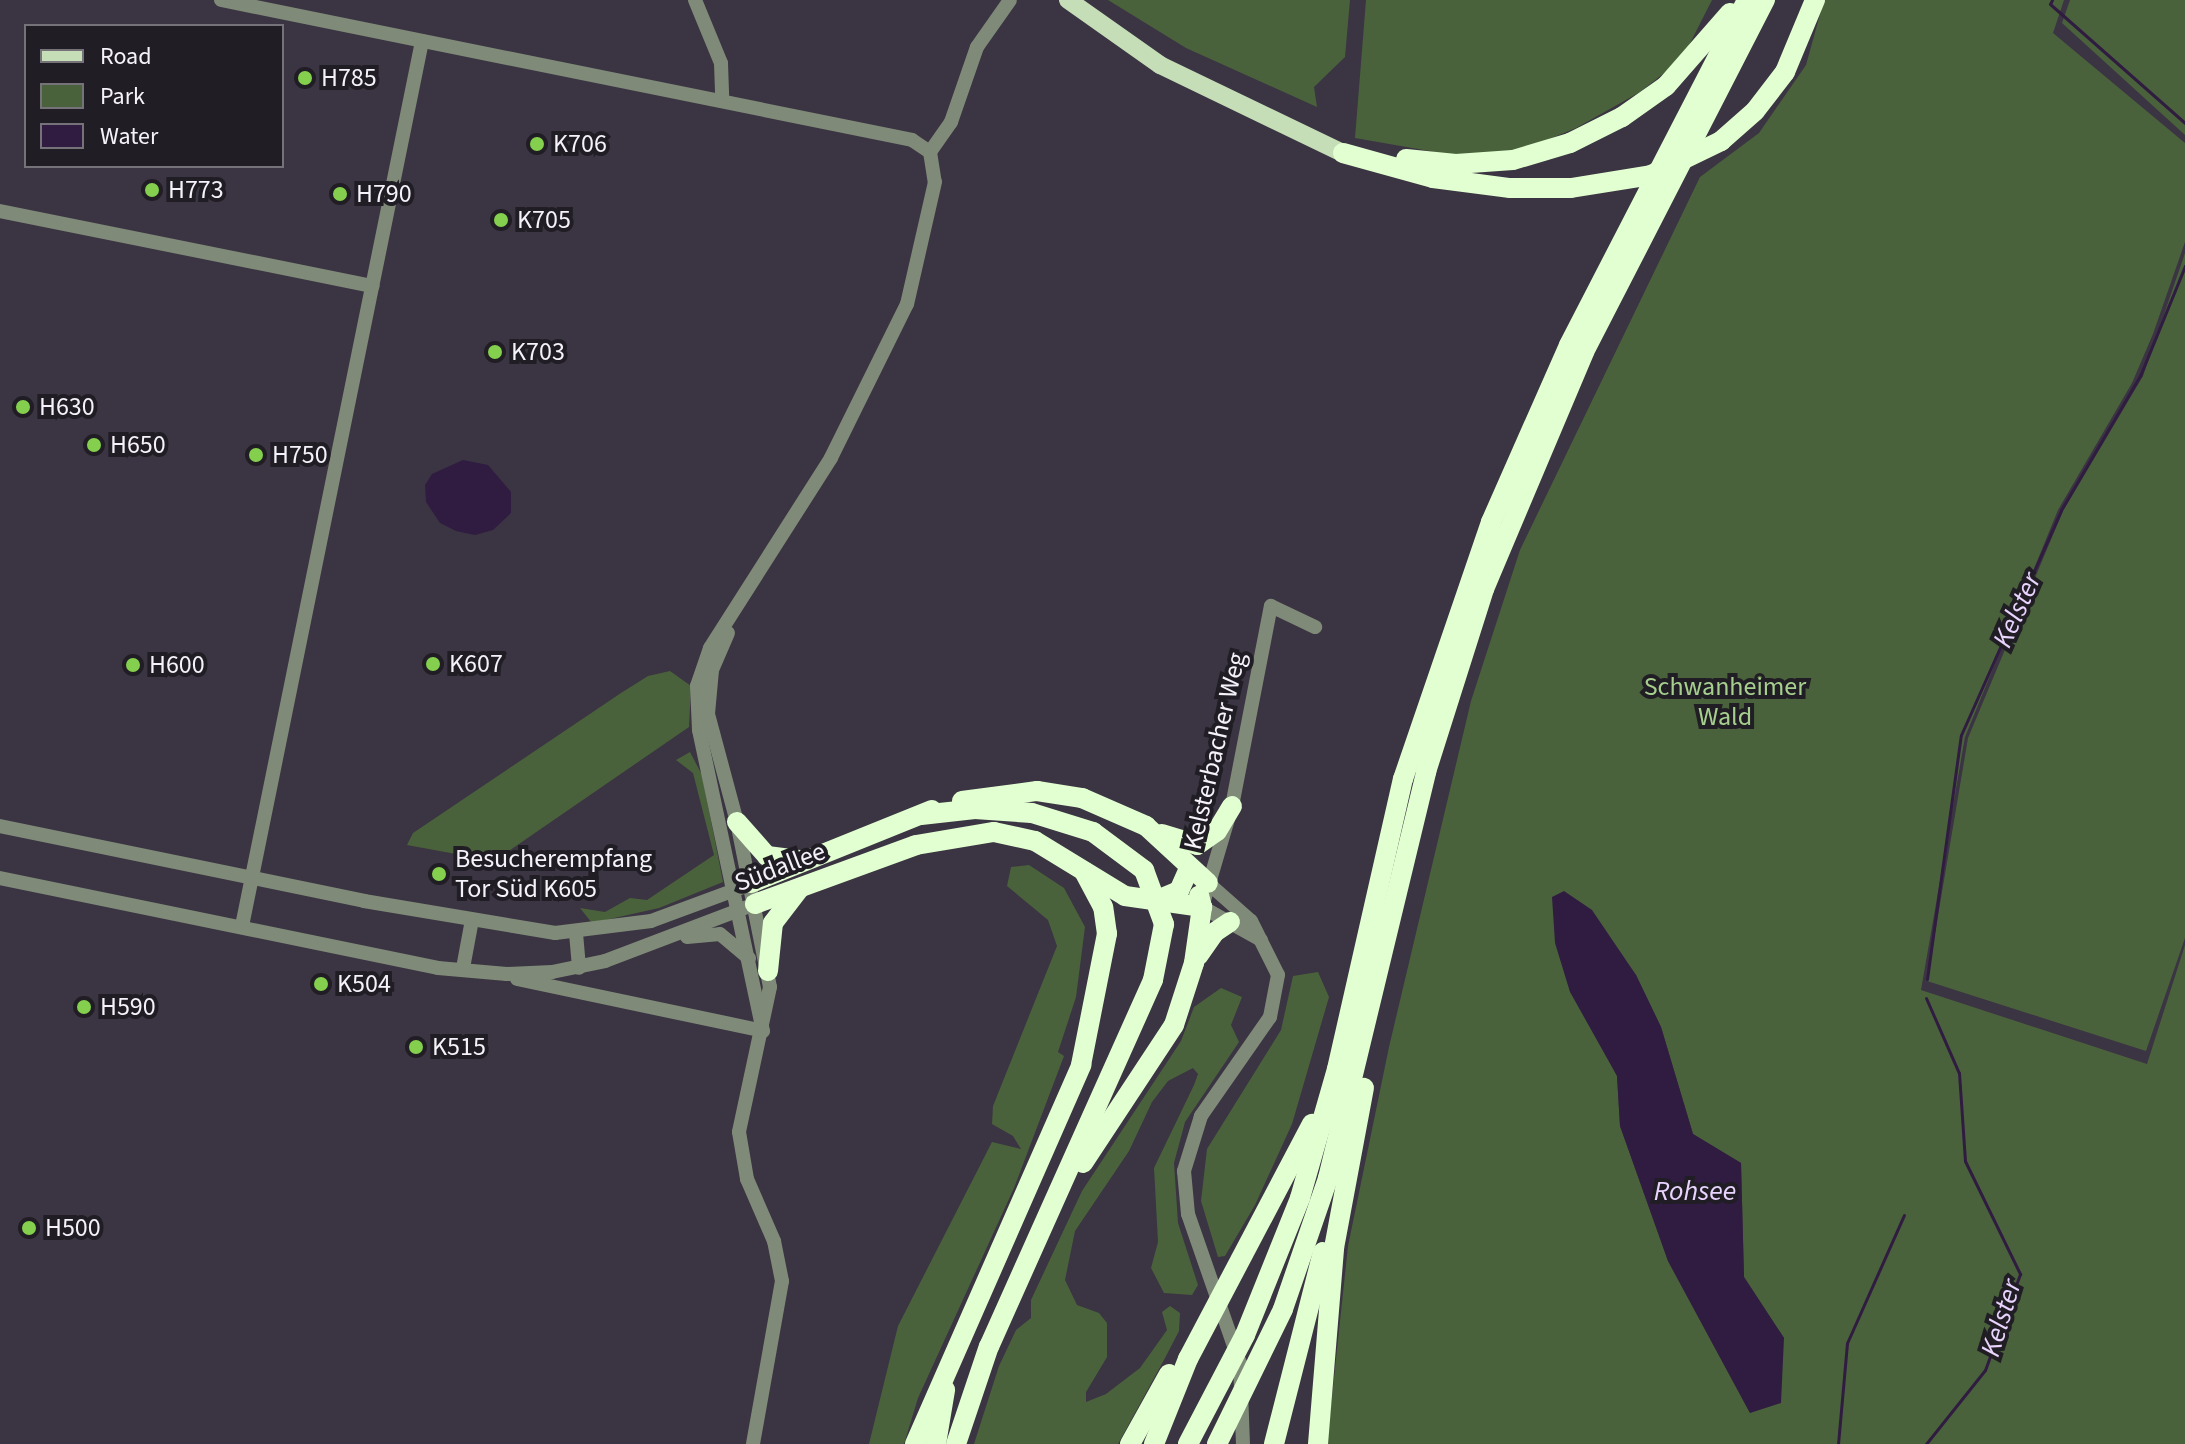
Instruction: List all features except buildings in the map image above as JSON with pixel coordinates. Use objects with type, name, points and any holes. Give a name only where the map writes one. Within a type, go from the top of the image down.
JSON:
[{"type":"highway","points":[[1343,148],[1425,163],[1456,164],[1513,160],[1570,143],[1622,117],[1666,86],[1711,39],[1739,0]]},
{"type":"highway","points":[[1680,147],[1747,0]]},
{"type":"highway","points":[[1188,1444],[1269,1277],[1300,1198],[1337,1069],[1403,779],[1447,639],[1530,428],[1680,147],[1765,0]]},
{"type":"highway","points":[[1343,148],[1433,178],[1510,188],[1571,188],[1651,175],[1721,141],[1755,111],[1785,72],[1815,0]]},
{"type":"highway","points":[[1217,1444],[1267,1345],[1309,1237],[1426,772],[1484,589],[1654,196]]},
{"type":"highway","points":[[921,815],[991,795],[1052,791],[1082,798],[1180,843],[1197,845],[1217,831],[1232,806]]},
{"type":"highway","points":[[921,815],[1000,809],[1056,818],[1114,843],[1144,870],[1162,907],[1160,957],[970,1392],[956,1444]]},
{"type":"highway","name":"Südallee","points":[[744,886],[921,815]]},
{"type":"highway","points":[[737,822],[767,856],[805,861]]},
{"type":"highway","points":[[1146,826],[1184,865],[1208,883]]},
{"type":"highway","name":"Südallee","points":[[748,907],[916,845],[972,833],[1024,837],[1125,896],[1202,907]]},
{"type":"highway","points":[[1147,901],[1174,896],[1184,865]]},
{"type":"highway","points":[[1038,1239],[1174,1025],[1194,963],[1202,907],[1184,865]]},
{"type":"highway","points":[[915,1444],[1081,1065],[1107,934],[1103,907],[1084,872]]},
{"type":"highway","points":[[760,966],[773,923],[802,886]]},
{"type":"highway","points":[[1194,963],[1210,937],[1230,922]]},
{"type":"highway","points":[[1318,1444],[1334,1248],[1359,1117],[1385,942]]},
{"type":"highway","points":[[1155,1441],[1197,1341],[1269,1214],[1337,1069]]},
{"type":"highway","points":[[1274,1444],[1359,1117]]},
{"type":"highway","points":[[1130,1444],[1175,1364],[1197,1341]]},
{"type":"highway","points":[[936,1444],[952,1363]]},
{"type":"main road","points":[[1068,0],[1120,41],[1287,127],[1343,148]]},
{"type":"street","points":[[221,0],[912,140],[930,152]]},
{"type":"street","points":[[695,0],[721,63],[722,100]]},
{"type":"street","points":[[744,886],[699,730],[696,697],[710,648],[750,590],[831,458],[913,291],[935,182],[930,152],[951,122],[977,47],[1010,0]]},
{"type":"street","points":[[242,926],[422,41]]},
{"type":"street","points":[[0,211],[373,286]]},
{"type":"street","points":[[750,590],[712,670],[708,701],[737,822],[744,886],[760,966],[763,1031],[739,1132],[747,1179],[774,1241],[782,1281],[753,1444]]},
{"type":"street","name":"Kelsterbacher Weg","points":[[1202,907],[1232,806],[1271,606],[1315,627]]},
{"type":"street","name":"Südallee","points":[[0,826],[385,904],[472,920],[576,933],[651,921],[744,886]]},
{"type":"street","name":"Südallee","points":[[0,878],[488,972],[763,1031]]},
{"type":"street","points":[[1208,883],[1246,916],[1265,943],[1278,975],[1274,1008],[1206,1107],[1186,1153],[1184,1199],[1240,1363],[1243,1444]]},
{"type":"street","name":"Südallee","points":[[488,972],[579,968],[748,907]]},
{"type":"street","points":[[1202,907],[1265,943]]},
{"type":"street","points":[[463,968],[472,920]]},
{"type":"street","points":[[651,921],[659,941],[720,934],[760,966]]},
{"type":"street","points":[[576,933],[579,968]]},
{"type":"green space","points":[[1108,0],[1350,0],[1345,57],[1314,87],[1317,107],[1186,48]]},
{"type":"green space","points":[[1366,0],[1712,0],[1682,59],[1640,92],[1576,128],[1518,152],[1458,156],[1355,138]]},
{"type":"green space","name":"Schwanheimer Wald","points":[[1824,0],[2064,0],[2053,33],[2185,143],[2185,242],[2153,334],[2132,383],[2058,510],[1965,737],[1921,990],[2147,1064],[2185,945],[2185,1444],[1327,1444],[1348,1246],[1389,1047],[1471,701],[1520,550],[1700,177],[1759,133],[1806,65]],"holes":[[[1615,948],[1636,975],[1661,1027],[1693,1134],[1741,1163],[1744,1277],[1784,1338],[1750,1413],[1668,1261],[1620,1126],[1617,1076],[1602,1045]]]},
{"type":"green space","points":[[2070,0],[2185,0],[2185,135],[2062,23]]},
{"type":"green space","points":[[2185,253],[2185,938],[2146,1051],[1927,981],[1968,738],[2063,511],[2143,376]]},
{"type":"green space","points":[[670,671],[691,686],[689,727],[494,861],[407,845],[413,833],[621,693],[648,676]]},
{"type":"green space","points":[[690,752],[702,775],[723,882],[659,908],[592,923],[580,908],[605,912],[630,898],[647,900],[714,855],[693,773],[676,760]]},
{"type":"green space","points":[[1029,865],[1064,888],[1085,927],[1076,997],[1058,1052],[1064,1056],[1014,1188],[918,1398],[904,1444],[869,1444],[898,1326],[992,1142],[1021,1149],[1013,1136],[992,1124],[993,1106],[1057,946],[1048,920],[1007,886],[1011,867]]},
{"type":"green space","points":[[1318,972],[1329,997],[1292,1124],[1255,1205],[1225,1256],[1218,1257],[1201,1201],[1207,1149],[1281,1030],[1293,976]]},
{"type":"green space","points":[[1221,988],[1242,997],[1231,1025],[1239,1042],[1185,1122],[1174,1163],[1178,1223],[1198,1285],[1192,1295],[1164,1293],[1151,1268],[1158,1242],[1154,1168],[1194,1085],[1198,1074],[1193,1068],[1168,1081],[1152,1102],[1129,1151],[1075,1231],[1065,1280],[1077,1305],[1099,1313],[1107,1323],[1107,1357],[1086,1392],[1086,1402],[1106,1394],[1140,1368],[1167,1330],[1162,1312],[1170,1306],[1180,1313],[1179,1331],[1165,1358],[1118,1444],[974,1444],[999,1366],[1016,1330],[1031,1318],[1031,1300],[1082,1191],[1181,1041],[1194,1007]]},
{"type":"water","points":[[463,460],[488,465],[511,492],[511,513],[493,530],[475,535],[456,531],[440,523],[426,502],[425,485],[432,474]]},
{"type":"water","name":"Rohsee","points":[[1564,891],[1592,910],[1636,975],[1661,1027],[1693,1134],[1741,1163],[1744,1277],[1784,1338],[1781,1403],[1750,1413],[1668,1261],[1620,1126],[1617,1076],[1570,992],[1555,943],[1552,897]]},
{"type":"waterway","points":[[2052,0],[2050,4],[2185,123]]},
{"type":"waterway","name":"Kelster","points":[[1927,979],[1961,735],[2061,510],[2140,376],[2185,266]]},
{"type":"waterway","name":"Kelster","points":[[1926,998],[1959,1073],[1965,1161],[2020,1274],[1985,1370],[1926,1444]]},
{"type":"waterway","name":"Kelster","points":[[1838,1444],[1847,1343],[1904,1215]]},
{"type":"place","name":"H785","points":[[305,78]]},
{"type":"place","name":"K706","points":[[537,144]]},
{"type":"place","name":"H773","points":[[152,190]]},
{"type":"place","name":"H790","points":[[340,194]]},
{"type":"place","name":"K705","points":[[501,220]]},
{"type":"place","name":"K703","points":[[495,352]]},
{"type":"place","name":"H630","points":[[23,407]]},
{"type":"place","name":"H650","points":[[94,445]]},
{"type":"place","name":"H750","points":[[256,455]]},
{"type":"place","name":"K607","points":[[433,664]]},
{"type":"place","name":"H600","points":[[133,665]]},
{"type":"place","name":"Besucherempfang Tor Süd K605","points":[[439,874]]},
{"type":"place","name":"K504","points":[[321,984]]},
{"type":"place","name":"H590","points":[[84,1007]]},
{"type":"place","name":"K515","points":[[416,1047]]},
{"type":"place","name":"H500","points":[[29,1228]]}]
